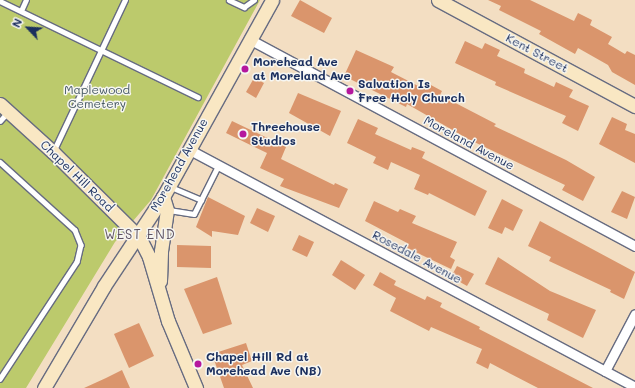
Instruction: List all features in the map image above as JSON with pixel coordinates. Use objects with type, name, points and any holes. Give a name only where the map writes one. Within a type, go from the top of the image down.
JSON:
[{"type":"street","name":"Morehead Avenue","points":[[44,388],[104,286],[138,237],[166,192],[188,149],[272,0]]},
{"type":"street","name":"Kent Street","points":[[438,0],[635,106]]},
{"type":"street","name":"Moreland Avenue","points":[[250,39],[635,246]]},
{"type":"street","name":"Chapel Hill Road","points":[[3,112],[53,152],[138,237],[151,263],[160,297],[196,388]]},
{"type":"street","name":"Rosedale Avenue","points":[[188,149],[635,387]]},
{"type":"street","points":[[160,297],[160,257],[167,210],[166,192]]},
{"type":"street","points":[[605,371],[635,314]]},
{"type":"lane","points":[[21,11],[26,0]]},
{"type":"lane","points":[[53,152],[125,0]]},
{"type":"lane","points":[[229,0],[244,7],[254,0]]},
{"type":"lane","points":[[0,1],[198,97]]},
{"type":"lane","points":[[0,162],[75,230],[81,245],[76,262],[0,379]]},
{"type":"lane","points":[[167,210],[194,214],[218,166]]},
{"type":"lane","points":[[166,192],[201,200]]},
{"type":"green space","name":"Maplewood Cemetery","points":[[0,0],[260,0],[151,200],[115,242],[26,388],[0,388]]},
{"type":"building","points":[[300,0],[332,18],[324,33],[291,16]]},
{"type":"building","points":[[488,0],[530,0],[574,21],[578,13],[592,20],[590,25],[612,37],[608,44],[625,54],[627,51],[635,55],[635,85],[612,72],[608,65],[578,48],[575,54],[539,34],[541,31],[499,10],[501,6]]},
{"type":"building","points":[[465,41],[482,49],[485,43],[500,50],[497,56],[525,69],[524,73],[554,87],[556,82],[573,90],[569,97],[589,106],[578,131],[562,123],[566,116],[495,85],[496,82],[455,63]]},
{"type":"building","points":[[356,50],[394,67],[391,72],[426,90],[429,84],[442,91],[440,95],[496,124],[494,126],[566,160],[595,177],[583,201],[562,190],[565,185],[470,140],[407,104],[406,107],[344,76]]},
{"type":"building","points":[[254,78],[264,83],[256,98],[246,92]]},
{"type":"building","points":[[298,93],[341,111],[330,136],[289,113]]},
{"type":"building","points":[[612,117],[627,124],[625,130],[635,134],[635,163],[599,144]]},
{"type":"building","points":[[358,119],[378,128],[375,134],[411,150],[412,147],[425,152],[422,158],[487,191],[475,216],[429,193],[428,195],[414,189],[420,175],[391,162],[388,170],[373,163],[376,157],[347,143]]},
{"type":"building","points":[[232,121],[286,147],[281,159],[334,185],[335,183],[348,189],[339,208],[280,186],[284,179],[260,168],[267,153],[226,133]]},
{"type":"building","points":[[622,191],[635,197],[627,219],[611,212]]},
{"type":"building","points":[[208,197],[245,216],[238,235],[212,231],[212,237],[196,227]]},
{"type":"building","points":[[502,199],[523,210],[513,231],[505,227],[502,234],[488,228]]},
{"type":"building","points":[[374,201],[398,212],[400,209],[416,216],[412,223],[457,242],[450,257],[455,260],[451,269],[407,248],[409,244],[365,221]]},
{"type":"building","points":[[257,208],[275,216],[268,232],[250,223]]},
{"type":"building","points":[[540,221],[635,272],[624,299],[610,292],[611,290],[549,261],[551,257],[528,246]]},
{"type":"building","points":[[299,235],[314,242],[307,257],[292,250]]},
{"type":"building","points":[[177,245],[211,246],[211,268],[177,267]]},
{"type":"building","points":[[498,257],[550,291],[596,310],[583,338],[547,320],[549,314],[485,284]]},
{"type":"building","points":[[341,260],[365,275],[355,290],[332,275]]},
{"type":"building","points":[[457,266],[474,274],[467,286],[451,277]]},
{"type":"building","points":[[380,272],[396,281],[394,285],[425,300],[427,296],[442,303],[440,307],[480,327],[479,329],[593,388],[538,388],[490,363],[488,369],[476,363],[482,349],[431,327],[429,331],[390,311],[396,298],[373,285]]},
{"type":"building","points":[[217,277],[232,324],[203,334],[184,289]]},
{"type":"building","points":[[139,323],[154,356],[129,368],[114,334]]},
{"type":"building","points":[[246,343],[252,361],[242,365],[253,388],[224,388],[212,354]]},
{"type":"building","points":[[122,370],[130,388],[84,388],[106,378]]},
{"type":"place","name":"Morehead Ave at Moreland Ave","points":[[245,69]]},
{"type":"place","name":"Salvation Is Free Holy Church","points":[[350,91]]},
{"type":"place","name":"Threehouse Studios","points":[[243,134]]},
{"type":"place","name":"Chapel Hill Rd at Morehead Ave (NB)","points":[[198,364]]},
{"type":"district","name":"WEST END","points":[[140,234]]}]
